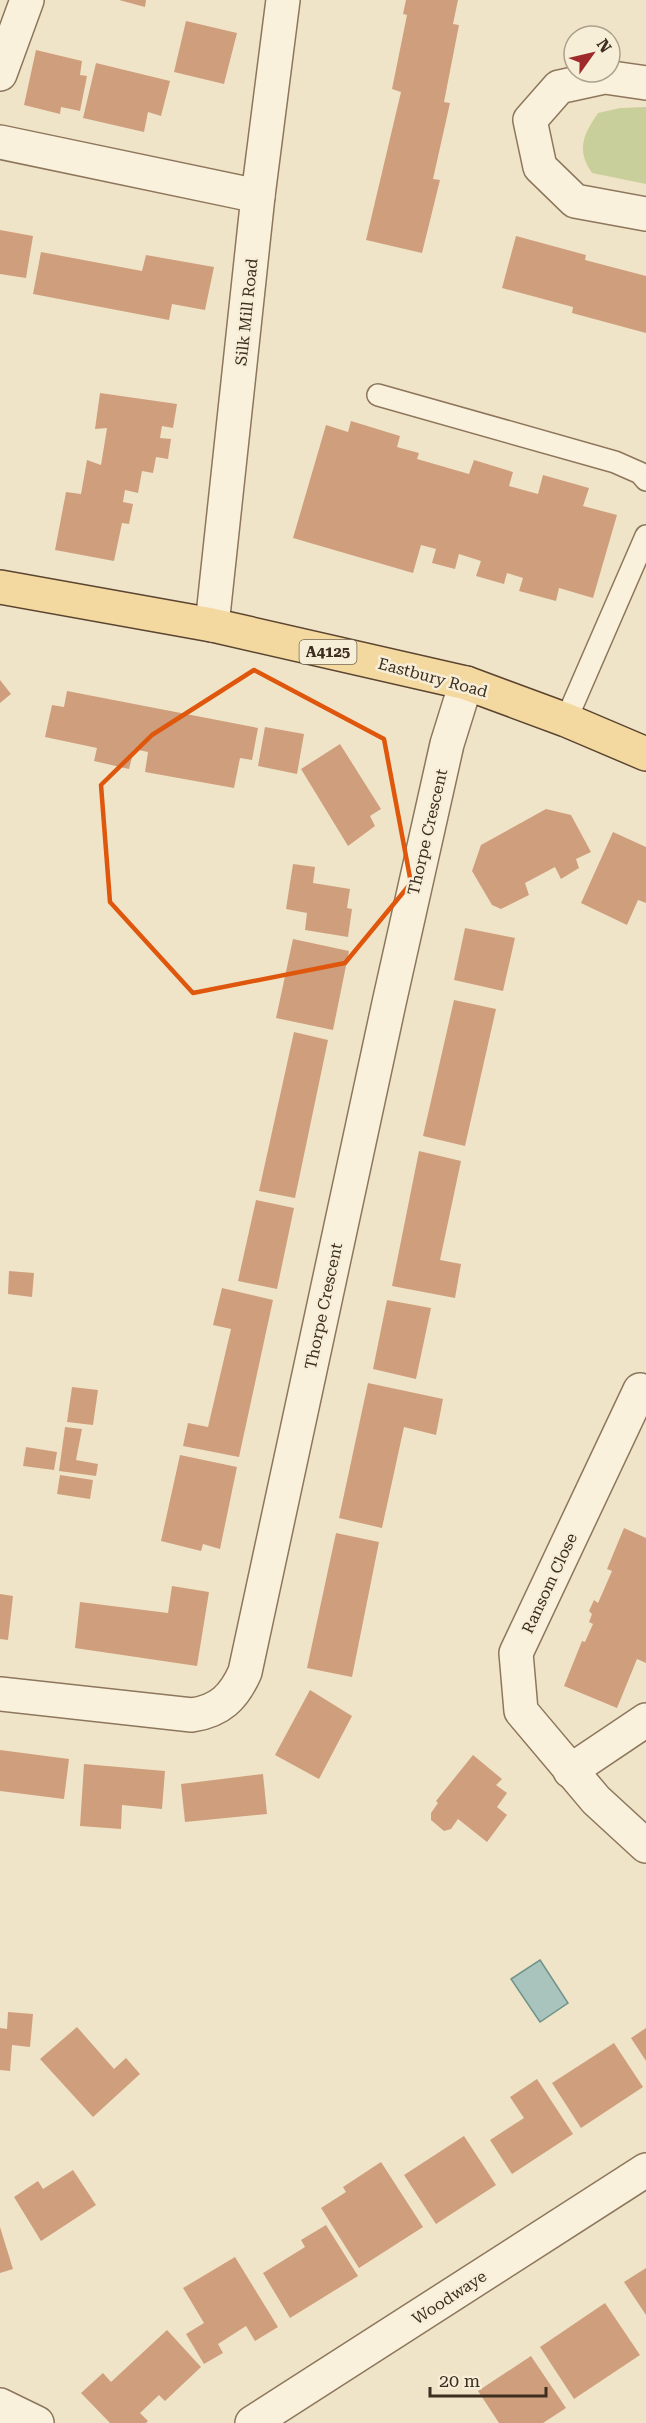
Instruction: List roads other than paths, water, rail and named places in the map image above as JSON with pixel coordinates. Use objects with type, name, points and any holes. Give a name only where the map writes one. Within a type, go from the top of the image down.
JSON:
[{"type":"main road","name":"Eastbury Road","points":[[0,587],[212,625],[466,683],[566,720],[646,754]]},
{"type":"street","points":[[0,74],[27,0]]},
{"type":"street","name":"Silk Mill Road","points":[[212,625],[258,196],[283,0]]},
{"type":"street","points":[[646,83],[605,77],[559,87],[530,120],[540,167],[575,201],[646,214]]},
{"type":"street","points":[[0,142],[258,196]]},
{"type":"street","name":"Thorpe Crescent","points":[[0,1694],[192,1715],[206,1713],[229,1699],[245,1672],[388,1003],[447,744],[466,683]]},
{"type":"street","name":"Ransom Close","points":[[640,1390],[516,1653],[521,1711],[603,1807],[646,1846]]},
{"type":"street","points":[[570,1771],[646,1720]]},
{"type":"street","name":"Woodwaye","points":[[252,2423],[646,2170]]},
{"type":"street","points":[[0,2405],[37,2423]]},
{"type":"lane","points":[[378,395],[615,462],[640,473],[646,480]]},
{"type":"lane","points":[[566,720],[646,536]]},
{"type":"water","points":[[540,1960],[568,2003],[540,2022],[511,1979]]}]
